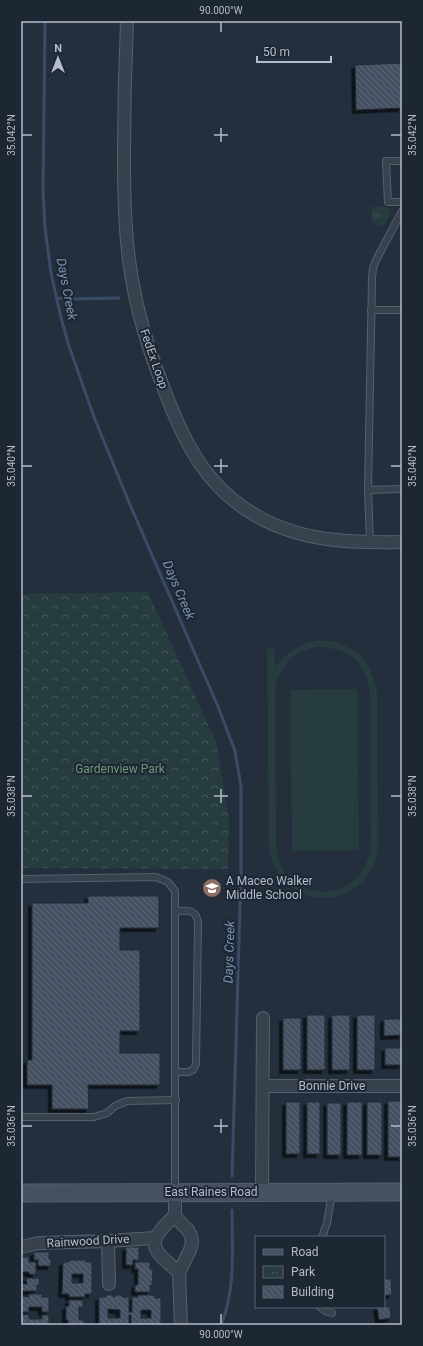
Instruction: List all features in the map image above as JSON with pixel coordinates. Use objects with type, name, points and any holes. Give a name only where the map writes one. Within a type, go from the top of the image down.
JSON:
[{"type":"main road","name":"East Raines Road","points":[[21,1193],[402,1192]]},
{"type":"street","name":"FedEx Loop","points":[[127,21],[124,81],[124,207],[131,274],[148,347],[185,440],[196,459],[216,483],[240,505],[256,516],[290,531],[337,542],[402,542]]},
{"type":"street","points":[[262,1192],[263,1018]]},
{"type":"street","name":"Bonnie Drive","points":[[263,1086],[402,1086]]},
{"type":"street","points":[[175,1192],[175,1215],[188,1230],[192,1242],[190,1250],[179,1273],[181,1325]]},
{"type":"street","points":[[175,1215],[155,1238],[156,1250],[179,1273]]},
{"type":"street","name":"Rainwood Drive","points":[[21,1246],[39,1243],[155,1238]]},
{"type":"street","points":[[108,1241],[109,1284]]},
{"type":"lane","points":[[402,161],[386,161],[388,202],[402,202]]},
{"type":"lane","points":[[370,543],[368,490],[373,268],[402,211]]},
{"type":"lane","points":[[371,310],[402,310]]},
{"type":"lane","points":[[368,490],[402,489]]},
{"type":"lane","points":[[21,878],[156,877],[168,882],[175,891],[175,1192]]},
{"type":"lane","points":[[175,911],[190,911],[194,913],[197,917],[198,923],[196,1064],[193,1070],[188,1072],[176,1072]]},
{"type":"lane","points":[[21,1117],[94,1117],[107,1113],[115,1106],[128,1101],[176,1100]]},
{"type":"lane","points":[[322,1236],[327,1223],[332,1192]]},
{"type":"lane","points":[[321,1308],[332,1313]]},
{"type":"green space","points":[[384,206],[388,208],[390,213],[388,219],[382,227],[372,222],[371,207]]},
{"type":"green space","name":"Gardenview Park","points":[[148,592],[216,742],[229,820],[228,869],[21,868],[21,594]]},
{"type":"green space","points":[[312,641],[331,641],[350,648],[358,654],[370,670],[377,691],[378,849],[370,871],[357,886],[341,895],[322,898],[304,894],[288,884],[276,868],[269,846],[267,649],[274,648],[275,667],[294,649]],"holes":[[[317,647],[338,650],[355,659],[361,666],[368,684],[370,696],[371,839],[367,861],[363,870],[356,878],[348,885],[339,889],[316,891],[293,883],[283,871],[278,857],[276,847],[275,687],[281,672],[295,656]]]},
{"type":"green space","points":[[357,689],[359,850],[292,851],[290,690]]},
{"type":"building","points":[[402,63],[402,108],[356,110],[355,65]]},
{"type":"building","points":[[88,896],[159,896],[159,928],[120,928],[120,950],[140,950],[140,1031],[120,1031],[120,1053],[160,1053],[160,1085],[88,1085],[89,1109],[52,1109],[52,1085],[27,1085],[27,1060],[32,1060],[32,903],[88,903]]},
{"type":"building","points":[[307,1015],[325,1015],[325,1070],[307,1070]]},
{"type":"building","points":[[332,1015],[350,1015],[350,1070],[332,1070]]},
{"type":"building","points":[[357,1015],[375,1015],[375,1070],[357,1070]]},
{"type":"building","points":[[283,1018],[301,1018],[301,1070],[283,1070]]},
{"type":"building","points":[[384,1019],[402,1019],[402,1035],[384,1036]]},
{"type":"building","points":[[385,1048],[402,1048],[402,1065],[385,1065]]},
{"type":"building","points":[[388,1101],[402,1101],[402,1157],[388,1157]]},
{"type":"building","points":[[286,1102],[300,1102],[300,1154],[286,1154]]},
{"type":"building","points":[[307,1102],[320,1102],[320,1154],[307,1154]]},
{"type":"building","points":[[347,1102],[362,1102],[362,1155],[347,1155]]},
{"type":"building","points":[[367,1102],[382,1102],[382,1155],[367,1155]]},
{"type":"building","points":[[327,1103],[341,1103],[341,1155],[327,1155]]},
{"type":"building","points":[[126,1247],[139,1247],[139,1260],[133,1260],[133,1265],[126,1265]]},
{"type":"building","points":[[34,1252],[49,1252],[51,1266],[38,1266],[38,1260],[34,1260]]},
{"type":"building","points":[[22,1257],[29,1257],[29,1262],[36,1262],[36,1275],[29,1274],[29,1272],[22,1272]]},
{"type":"building","points":[[69,1260],[86,1260],[86,1262],[92,1262],[92,1294],[85,1294],[85,1297],[69,1297],[69,1294],[62,1294],[63,1262],[69,1262]],"holes":[[[72,1274],[83,1274],[83,1283],[72,1283]]]},
{"type":"building","points":[[135,1262],[150,1262],[150,1269],[153,1269],[152,1286],[150,1285],[150,1292],[135,1292],[135,1285],[138,1285],[138,1269],[135,1269]]},
{"type":"building","points":[[26,1278],[39,1278],[40,1285],[37,1285],[37,1291],[22,1291],[22,1284],[27,1284]]},
{"type":"building","points":[[385,1279],[391,1279],[392,1295],[385,1295]]},
{"type":"building","points":[[29,1294],[42,1294],[42,1297],[49,1297],[49,1312],[42,1312],[42,1307],[29,1307],[29,1312],[22,1312],[22,1296],[29,1297]]},
{"type":"building","points":[[106,1295],[113,1295],[113,1297],[115,1297],[115,1295],[122,1295],[122,1297],[129,1297],[129,1312],[132,1312],[132,1297],[138,1297],[138,1295],[155,1295],[155,1298],[161,1298],[161,1325],[131,1325],[131,1315],[129,1315],[129,1325],[99,1325],[99,1297],[106,1297]],"holes":[[[108,1309],[120,1310],[120,1318],[108,1318]],[[141,1310],[151,1310],[151,1318],[141,1318]]]},
{"type":"building","points":[[69,1300],[83,1300],[83,1307],[79,1307],[79,1320],[84,1320],[84,1325],[68,1325],[68,1320],[66,1320],[66,1306],[69,1306]]},
{"type":"building","points":[[390,1307],[391,1318],[379,1320],[377,1308]]},
{"type":"building","points":[[22,1314],[29,1315],[29,1319],[42,1319],[42,1315],[49,1315],[49,1325],[22,1325]]},
{"type":"waterway","name":"Days Creek","points":[[45,21],[43,191],[45,228],[51,273],[61,318],[69,346],[94,417],[128,500],[219,709],[235,751],[241,786],[241,873],[232,1176]]},
{"type":"waterway","points":[[57,298],[119,298]]},
{"type":"waterway","name":"Days Creek","points":[[221,1325],[226,1311],[231,1283],[232,1210]]},
{"type":"place","name":"A Maceo Walker Middle School","points":[[212,888]]}]
